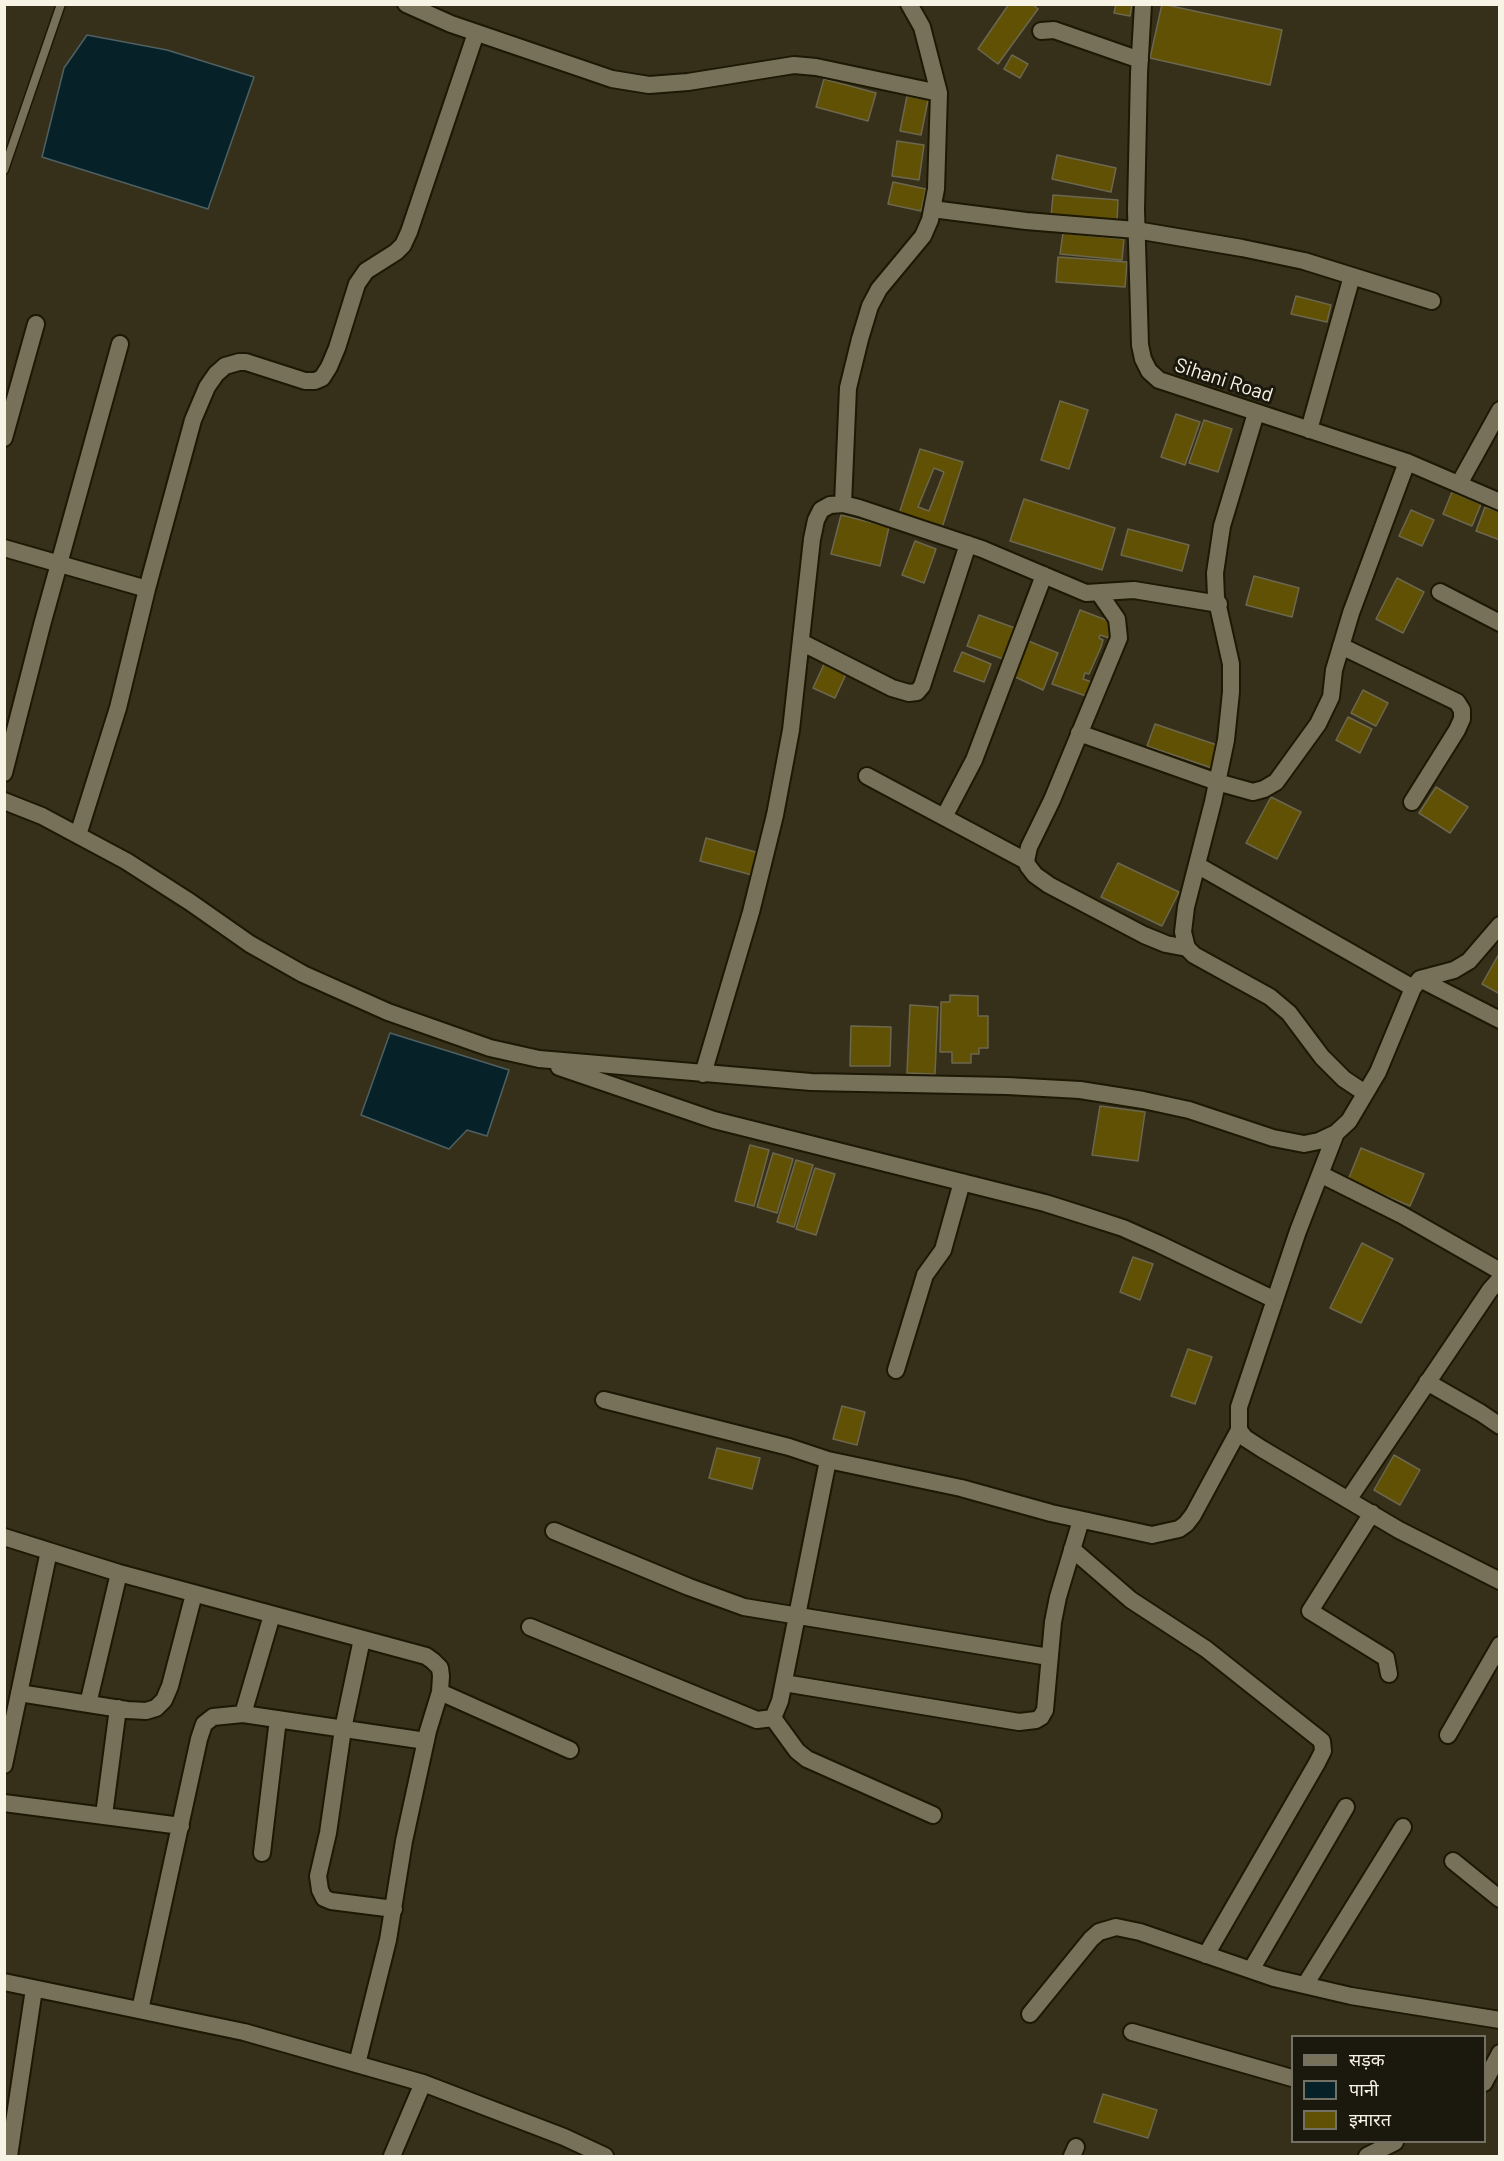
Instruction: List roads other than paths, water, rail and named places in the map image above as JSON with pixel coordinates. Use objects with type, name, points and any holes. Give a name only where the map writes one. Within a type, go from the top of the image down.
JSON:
[{"type":"street","points":[[406,4],[476,33],[612,79],[649,85],[688,82],[794,65],[816,67],[939,93]]},
{"type":"street","points":[[843,504],[848,388],[860,339],[870,306],[879,289],[923,236],[936,189],[939,93],[922,27],[909,4]]},
{"type":"street","name":"Sihani Road","points":[[1143,4],[1137,230],[1140,345],[1143,360],[1149,372],[1160,380],[1407,462],[1500,502]]},
{"type":"street","points":[[1041,31],[1054,30],[1140,60]]},
{"type":"street","points":[[78,835],[118,708],[147,589],[193,420],[207,387],[225,366],[239,362],[246,362],[305,381],[322,378],[337,348],[357,284],[366,271],[403,245],[409,232],[476,33]]},
{"type":"street","points":[[932,209],[1026,221],[1137,230],[1263,252],[1304,261],[1432,301]]},
{"type":"street","points":[[1309,430],[1352,276]]},
{"type":"street","points":[[4,438],[36,324]]},
{"type":"street","points":[[4,773],[59,562],[120,344]]},
{"type":"street","points":[[1459,484],[1500,410]]},
{"type":"street","points":[[1256,413],[1222,526],[1215,573],[1231,664],[1231,692],[1226,740],[1182,923],[1184,940],[1187,948],[1194,955],[1270,997],[1289,1013],[1311,1044],[1335,1070],[1365,1093]]},
{"type":"street","points":[[1079,733],[1217,782],[1253,792],[1276,782],[1318,724],[1331,697],[1334,670],[1341,646],[1407,462]]},
{"type":"street","points":[[703,1074],[751,912],[775,815],[792,730],[816,520],[821,510],[830,505],[843,504],[968,544],[1024,565],[1086,593],[1134,590],[1219,604]]},
{"type":"street","points":[[801,642],[892,688],[909,693],[917,692],[922,686],[968,544]]},
{"type":"street","points":[[4,548],[147,589]]},
{"type":"street","points":[[944,817],[974,760],[1044,575]]},
{"type":"street","points":[[1440,592],[1500,623]]},
{"type":"street","points":[[1099,593],[1117,619],[1119,638],[1052,800],[1029,847],[1026,861],[1035,875],[1049,885],[1143,935],[1166,944],[1187,948]]},
{"type":"street","points":[[1341,646],[1457,702],[1462,710],[1462,719],[1457,730],[1412,802]]},
{"type":"street","points":[[867,776],[1026,861]]},
{"type":"street","points":[[4,801],[42,816],[126,861],[250,944],[303,974],[388,1012],[490,1048],[539,1059],[714,1120],[1045,1203],[1123,1228],[1275,1300]]},
{"type":"street","points":[[1197,865],[1416,983],[1500,1020]]},
{"type":"street","points":[[539,1059],[811,1082],[1007,1086],[1080,1090],[1189,1110],[1273,1138],[1304,1144],[1319,1141],[1336,1133],[1349,1121],[1378,1072],[1416,983],[1454,970],[1469,961],[1500,925]]},
{"type":"street","points":[[604,1400],[828,1460],[961,1488],[1082,1520],[1152,1535],[1179,1529],[1194,1515],[1239,1430],[1239,1407],[1336,1133]]},
{"type":"street","points":[[1320,1174],[1402,1215],[1500,1271]]},
{"type":"street","points":[[896,1370],[925,1275],[943,1250],[962,1182]]},
{"type":"street","points":[[1348,1500],[1490,1290],[1500,1279]]},
{"type":"street","points":[[1427,1382],[1500,1426]]},
{"type":"street","points":[[1239,1430],[1245,1438],[1262,1449],[1348,1500],[1409,1535],[1500,1581]]},
{"type":"street","points":[[773,1718],[784,1683],[828,1460]]},
{"type":"street","points":[[1372,1513],[1310,1611],[1386,1658],[1389,1674]]},
{"type":"street","points":[[784,1683],[955,1712],[1030,1722],[1041,1717],[1045,1710],[1049,1657],[1058,1597],[1082,1520]]},
{"type":"street","points":[[554,1531],[744,1607],[1049,1657]]},
{"type":"street","points":[[4,1537],[118,1573],[426,1656],[434,1660],[440,1668],[440,1692],[426,1741],[404,1841],[388,1940],[357,2064]]},
{"type":"street","points":[[1072,1548],[1131,1600],[1206,1649],[1322,1741],[1323,1751],[1317,1763],[1206,1955]]},
{"type":"street","points":[[4,1765],[49,1551]]},
{"type":"street","points":[[88,1704],[118,1573]]},
{"type":"street","points":[[20,1693],[118,1708],[146,1711],[156,1708],[164,1700],[194,1594]]},
{"type":"street","points":[[243,1714],[272,1615]]},
{"type":"street","points":[[530,1627],[757,1720],[773,1718]]},
{"type":"street","points":[[362,1640],[343,1729],[328,1833],[318,1876],[324,1898],[331,1901],[394,1909]]},
{"type":"street","points":[[1448,1735],[1500,1645]]},
{"type":"street","points":[[440,1692],[570,1750]]},
{"type":"street","points":[[104,1815],[118,1708]]},
{"type":"street","points":[[140,2010],[204,1724],[213,1717],[243,1714],[426,1741]]},
{"type":"street","points":[[773,1718],[797,1751],[807,1759],[933,1815]]},
{"type":"street","points":[[261,1853],[278,1719]]},
{"type":"street","points":[[4,1803],[181,1826]]},
{"type":"street","points":[[1251,1970],[1346,1806]]},
{"type":"street","points":[[1305,1985],[1402,1827]]},
{"type":"street","points":[[1453,1861],[1500,1899]]},
{"type":"street","points":[[1030,2014],[1091,1939],[1099,1932],[1116,1928],[1140,1932],[1251,1970],[1305,1985],[1351,1996],[1500,2020]]},
{"type":"street","points":[[4,1982],[244,2032],[357,2064],[423,2084],[564,2137],[605,2157]]},
{"type":"street","points":[[9,2157],[34,1989]]},
{"type":"street","points":[[1132,2032],[1291,2077]]},
{"type":"street","points":[[1486,2081],[1500,2053]]},
{"type":"street","points":[[392,2157],[423,2084]]},
{"type":"street","points":[[1371,2156],[1393,2143]]},
{"type":"lane","points":[[4,170],[61,4]]},
{"type":"water","points":[[87,35],[167,50],[254,77],[208,209],[42,157],[64,68]]},
{"type":"water","points":[[390,1033],[509,1070],[487,1136],[467,1130],[449,1149],[361,1115]]}]
